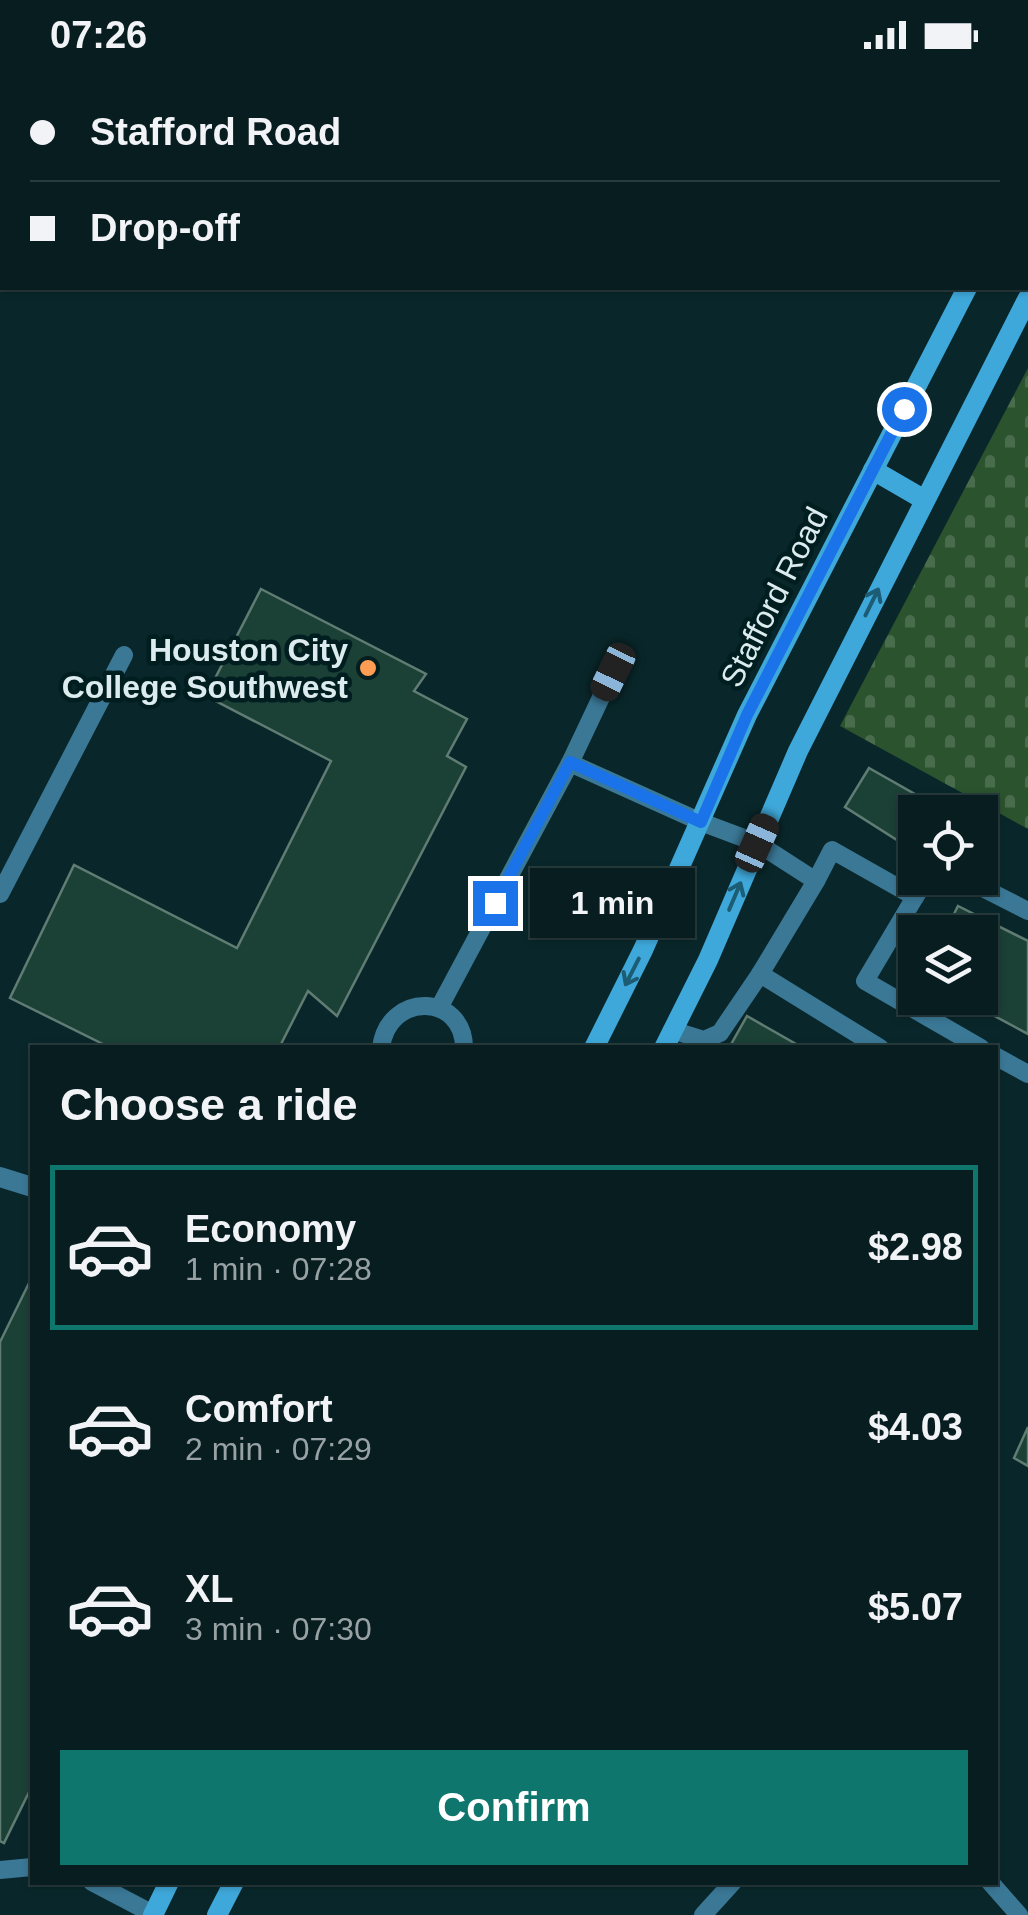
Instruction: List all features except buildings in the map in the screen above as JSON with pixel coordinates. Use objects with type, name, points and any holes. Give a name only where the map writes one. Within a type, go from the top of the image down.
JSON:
[{"type":"main road","name":"Stafford Road","points":[[596,1045],[643,950],[747,715],[965,290]]},
{"type":"main road","points":[[668,1039],[708,960],[798,751],[1028,298]]},
{"type":"main road","points":[[873,470],[923,499]]},
{"type":"main road","points":[[153,1914],[168,1885]]},
{"type":"main road","points":[[218,1915],[233,1885]]},
{"type":"street","points":[[0,1177],[30,1185]]},
{"type":"lane","points":[[0,894],[124,655]]},
{"type":"lane","points":[[439,1008],[570,762],[613,672]]},
{"type":"lane","points":[[570,762],[757,843],[816,881]]},
{"type":"lane","points":[[668,1039],[704,1040],[720,1034],[832,850],[916,897],[865,982],[976,1045]]},
{"type":"lane","points":[[996,895],[1028,911]]},
{"type":"lane","points":[[760,974],[875,1045]]},
{"type":"lane","points":[[382,1045],[384,1032],[400,1012],[413,1006],[439,1008],[460,1027],[463,1045]]},
{"type":"lane","points":[[998,1058],[1028,1074]]},
{"type":"lane","points":[[0,1870],[30,1867]]},
{"type":"lane","points":[[98,1885],[153,1914]]},
{"type":"lane","points":[[703,1915],[730,1885]]},
{"type":"lane","points":[[993,1885],[1019,1915]]},
{"type":"green space","points":[[1028,368],[1028,829],[998,813],[998,795],[966,795],[840,726]]},
{"type":"place","name":"Houston City College Southwest","points":[[368,668]]},
{"type":"route","points":[[495,903],[570,762],[701,822],[747,715],[904,409]]}]
